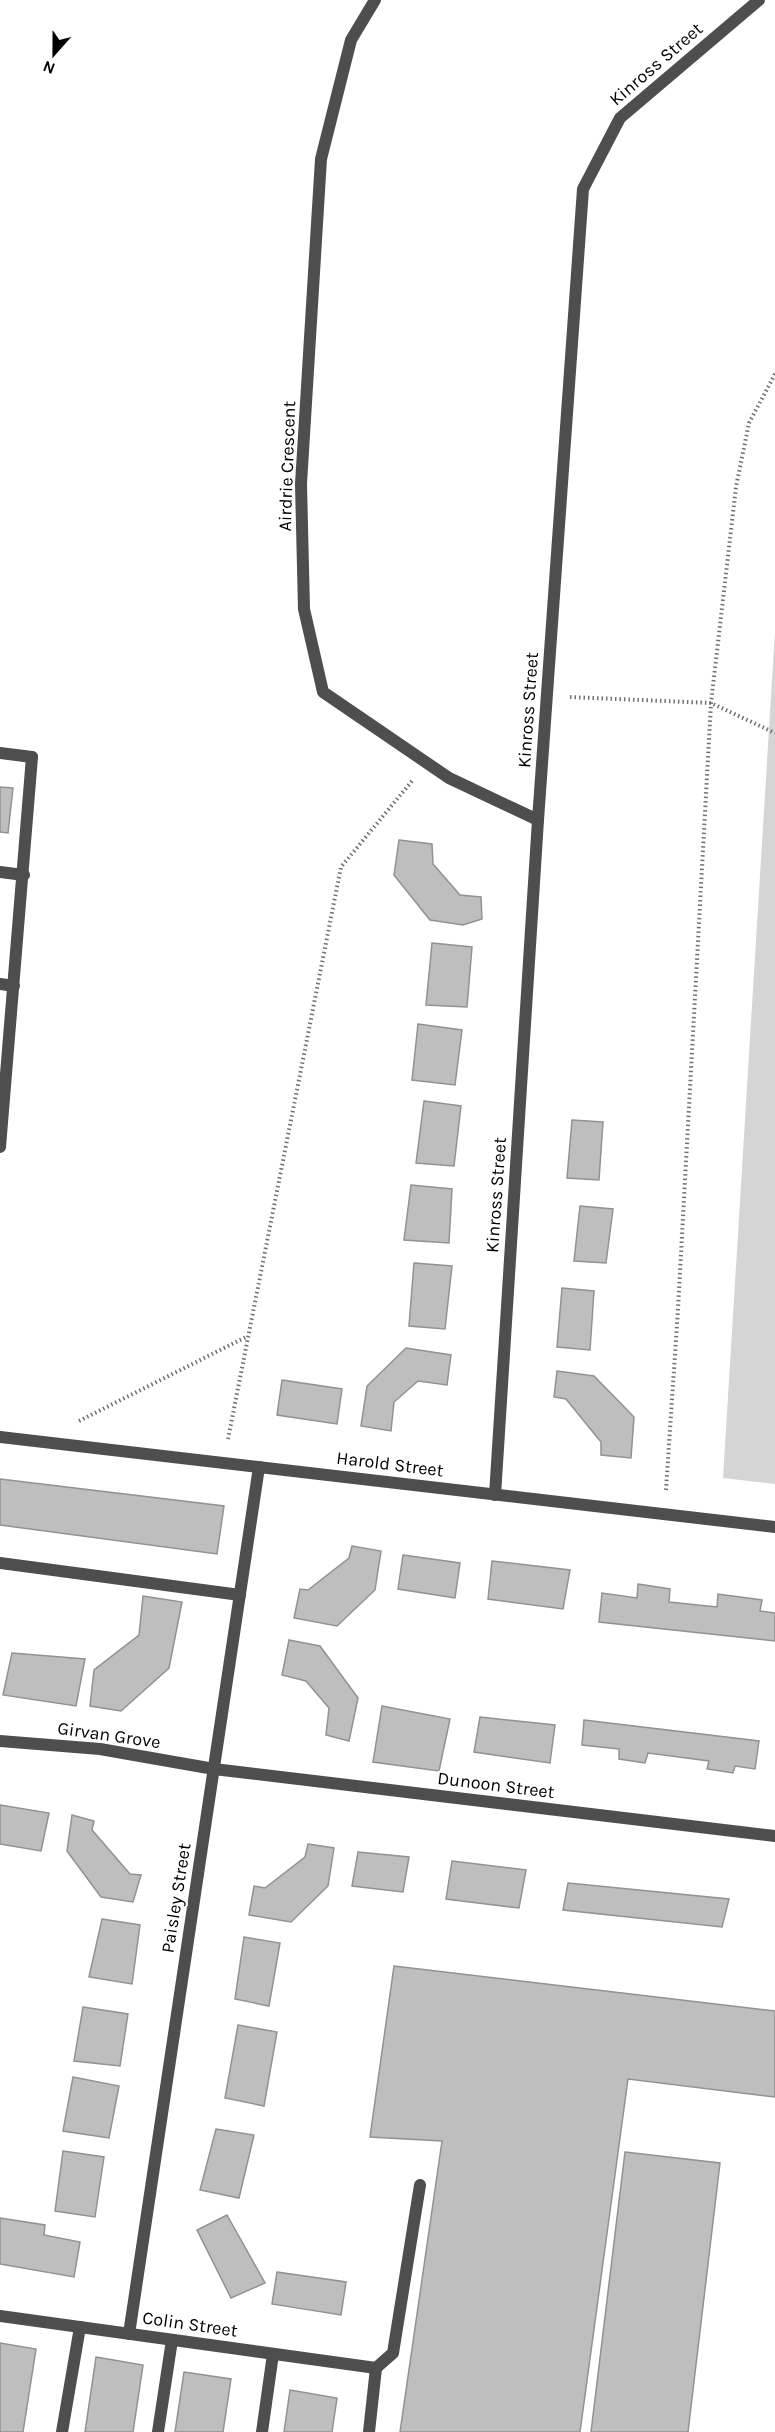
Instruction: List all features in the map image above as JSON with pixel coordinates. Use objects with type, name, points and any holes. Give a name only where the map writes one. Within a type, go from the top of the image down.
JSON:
[{"type":"street","name":"Airdrie Crescent","points":[[375,0],[351,40],[321,159],[301,484],[304,609],[323,692],[449,778],[538,819]]},
{"type":"street","name":"Kinross Street","points":[[495,1495],[538,819],[583,189],[620,118],[759,0]]},
{"type":"street","points":[[0,753],[32,757],[0,1147]]},
{"type":"street","points":[[0,872],[24,875]]},
{"type":"street","points":[[0,984],[14,986]]},
{"type":"street","name":"Harold Street","points":[[0,1437],[775,1527]]},
{"type":"street","name":"Paisley Street","points":[[129,2334],[259,1467]]},
{"type":"street","points":[[0,1563],[240,1595]]},
{"type":"street","name":"Girvan Grove","points":[[0,1741],[100,1749],[214,1769]]},
{"type":"street","name":"Dunoon Street","points":[[214,1769],[775,1836]]},
{"type":"street","points":[[369,2432],[376,2367],[393,2353],[420,2185]]},
{"type":"street","name":"Colin Street","points":[[0,2316],[376,2367]]},
{"type":"street","points":[[62,2432],[80,2327]]},
{"type":"street","points":[[158,2432],[172,2340]]},
{"type":"street","points":[[262,2432],[273,2354]]},
{"type":"path","points":[[664,1515],[678,1309],[711,703],[736,487],[749,423],[775,374]]},
{"type":"path","points":[[547,696],[711,703],[775,733]]},
{"type":"path","points":[[223,1463],[341,867],[426,764]]},
{"type":"path","points":[[79,1421],[248,1336]]},
{"type":"shaded area","points":[[775,631],[775,1484],[723,1478]]},
{"type":"building","points":[[0,787],[13,788],[8,833],[0,832]]},
{"type":"building","points":[[399,840],[432,844],[433,864],[460,895],[481,897],[482,919],[463,925],[430,920],[394,875]]},
{"type":"building","points":[[432,943],[472,947],[467,1007],[426,1005]]},
{"type":"building","points":[[418,1024],[462,1030],[455,1085],[412,1080]]},
{"type":"building","points":[[424,1101],[461,1106],[454,1166],[416,1163]]},
{"type":"building","points":[[572,1120],[603,1122],[599,1180],[567,1178]]},
{"type":"building","points":[[411,1185],[452,1189],[449,1243],[404,1240]]},
{"type":"building","points":[[580,1206],[613,1209],[606,1263],[574,1261]]},
{"type":"building","points":[[414,1263],[452,1266],[445,1329],[409,1326]]},
{"type":"building","points":[[562,1288],[594,1291],[590,1350],[557,1347]]},
{"type":"building","points":[[406,1348],[451,1355],[447,1385],[418,1381],[394,1402],[391,1431],[361,1426],[367,1386]]},
{"type":"building","points":[[557,1371],[594,1376],[634,1417],[631,1458],[601,1455],[601,1442],[566,1399],[554,1397]]},
{"type":"building","points":[[282,1380],[342,1389],[337,1424],[277,1415]]},
{"type":"building","points":[[0,1479],[224,1506],[217,1554],[0,1525]]},
{"type":"building","points":[[352,1546],[381,1551],[375,1590],[337,1626],[294,1618],[300,1589],[308,1590],[349,1558]]},
{"type":"building","points":[[403,1555],[460,1563],[455,1598],[398,1589]]},
{"type":"building","points":[[492,1561],[570,1570],[563,1609],[488,1599]]},
{"type":"building","points":[[638,1584],[670,1589],[669,1602],[717,1607],[718,1594],[762,1600],[760,1611],[775,1613],[775,1641],[599,1622],[602,1593],[637,1598]]},
{"type":"building","points":[[143,1596],[182,1602],[169,1668],[121,1711],[90,1706],[94,1670],[139,1635]]},
{"type":"building","points":[[289,1640],[320,1646],[358,1698],[349,1741],[326,1735],[329,1708],[306,1681],[282,1675]]},
{"type":"building","points":[[12,1653],[85,1659],[76,1706],[3,1695]]},
{"type":"building","points":[[382,1706],[450,1719],[439,1771],[373,1762]]},
{"type":"building","points":[[480,1717],[555,1725],[550,1763],[474,1752]]},
{"type":"building","points":[[584,1720],[759,1741],[755,1769],[735,1766],[733,1773],[707,1769],[709,1761],[648,1753],[645,1763],[619,1759],[619,1749],[582,1745]]},
{"type":"building","points":[[0,1805],[49,1813],[41,1851],[0,1844]]},
{"type":"building","points":[[72,1815],[94,1821],[92,1830],[130,1874],[141,1875],[133,1902],[101,1897],[67,1851]]},
{"type":"building","points":[[308,1844],[334,1848],[328,1886],[291,1922],[249,1915],[254,1886],[265,1888],[305,1857]]},
{"type":"building","points":[[358,1852],[409,1857],[403,1892],[352,1886]]},
{"type":"building","points":[[452,1861],[526,1870],[519,1908],[446,1899]]},
{"type":"building","points":[[568,1883],[729,1899],[722,1927],[563,1910]]},
{"type":"building","points":[[102,1919],[140,1925],[132,1984],[89,1977]]},
{"type":"building","points":[[244,1937],[280,1943],[269,2006],[235,1999]]},
{"type":"building","points":[[394,1966],[775,2011],[775,2097],[628,2079],[580,2432],[400,2432],[442,2141],[370,2137]]},
{"type":"building","points":[[83,2007],[128,2014],[120,2066],[74,2061]]},
{"type":"building","points":[[238,2025],[277,2032],[264,2106],[225,2098]]},
{"type":"building","points":[[73,2077],[119,2086],[109,2138],[63,2131]]},
{"type":"building","points":[[216,2129],[254,2135],[239,2198],[200,2190]]},
{"type":"building","points":[[63,2151],[104,2157],[95,2217],[55,2211]]},
{"type":"building","points":[[625,2152],[720,2163],[688,2432],[591,2432]]},
{"type":"building","points":[[227,2215],[265,2283],[231,2298],[197,2230]]},
{"type":"building","points":[[0,2218],[45,2225],[44,2235],[80,2242],[74,2277],[0,2264]]},
{"type":"building","points":[[277,2272],[346,2282],[341,2315],[272,2304]]},
{"type":"building","points":[[0,2343],[36,2349],[23,2432],[0,2432]]},
{"type":"building","points":[[96,2357],[143,2365],[133,2432],[85,2432]]},
{"type":"building","points":[[184,2372],[231,2379],[223,2432],[175,2432]]},
{"type":"building","points":[[290,2390],[337,2398],[332,2432],[284,2432]]}]
